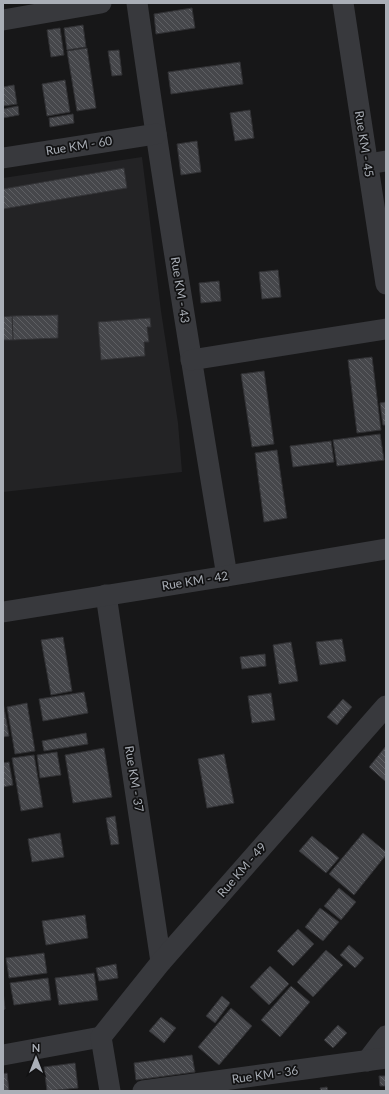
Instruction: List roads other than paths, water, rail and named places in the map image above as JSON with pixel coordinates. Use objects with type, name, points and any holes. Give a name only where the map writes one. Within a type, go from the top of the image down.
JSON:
[{"type":"street","points":[[3,20],[101,3]]},
{"type":"street","name":"Rue KM - 43","points":[[137,3],[191,360],[227,576]]},
{"type":"street","name":"Rue KM - 45","points":[[343,3],[377,163],[386,284]]},
{"type":"street","name":"Rue KM - 60","points":[[3,158],[156,134]]},
{"type":"street","points":[[191,360],[386,329]]},
{"type":"street","name":"Rue KM - 42","points":[[3,612],[386,549]]},
{"type":"street","name":"Rue KM - 37","points":[[106,596],[161,962]]},
{"type":"street","name":"Rue KM - 49","points":[[101,1036],[161,962],[386,706]]},
{"type":"street","points":[[3,1055],[101,1036],[110,1091]]},
{"type":"street","points":[[377,1059],[386,1036]]},
{"type":"street","name":"Rue KM - 36","points":[[143,1091],[377,1059]]}]
